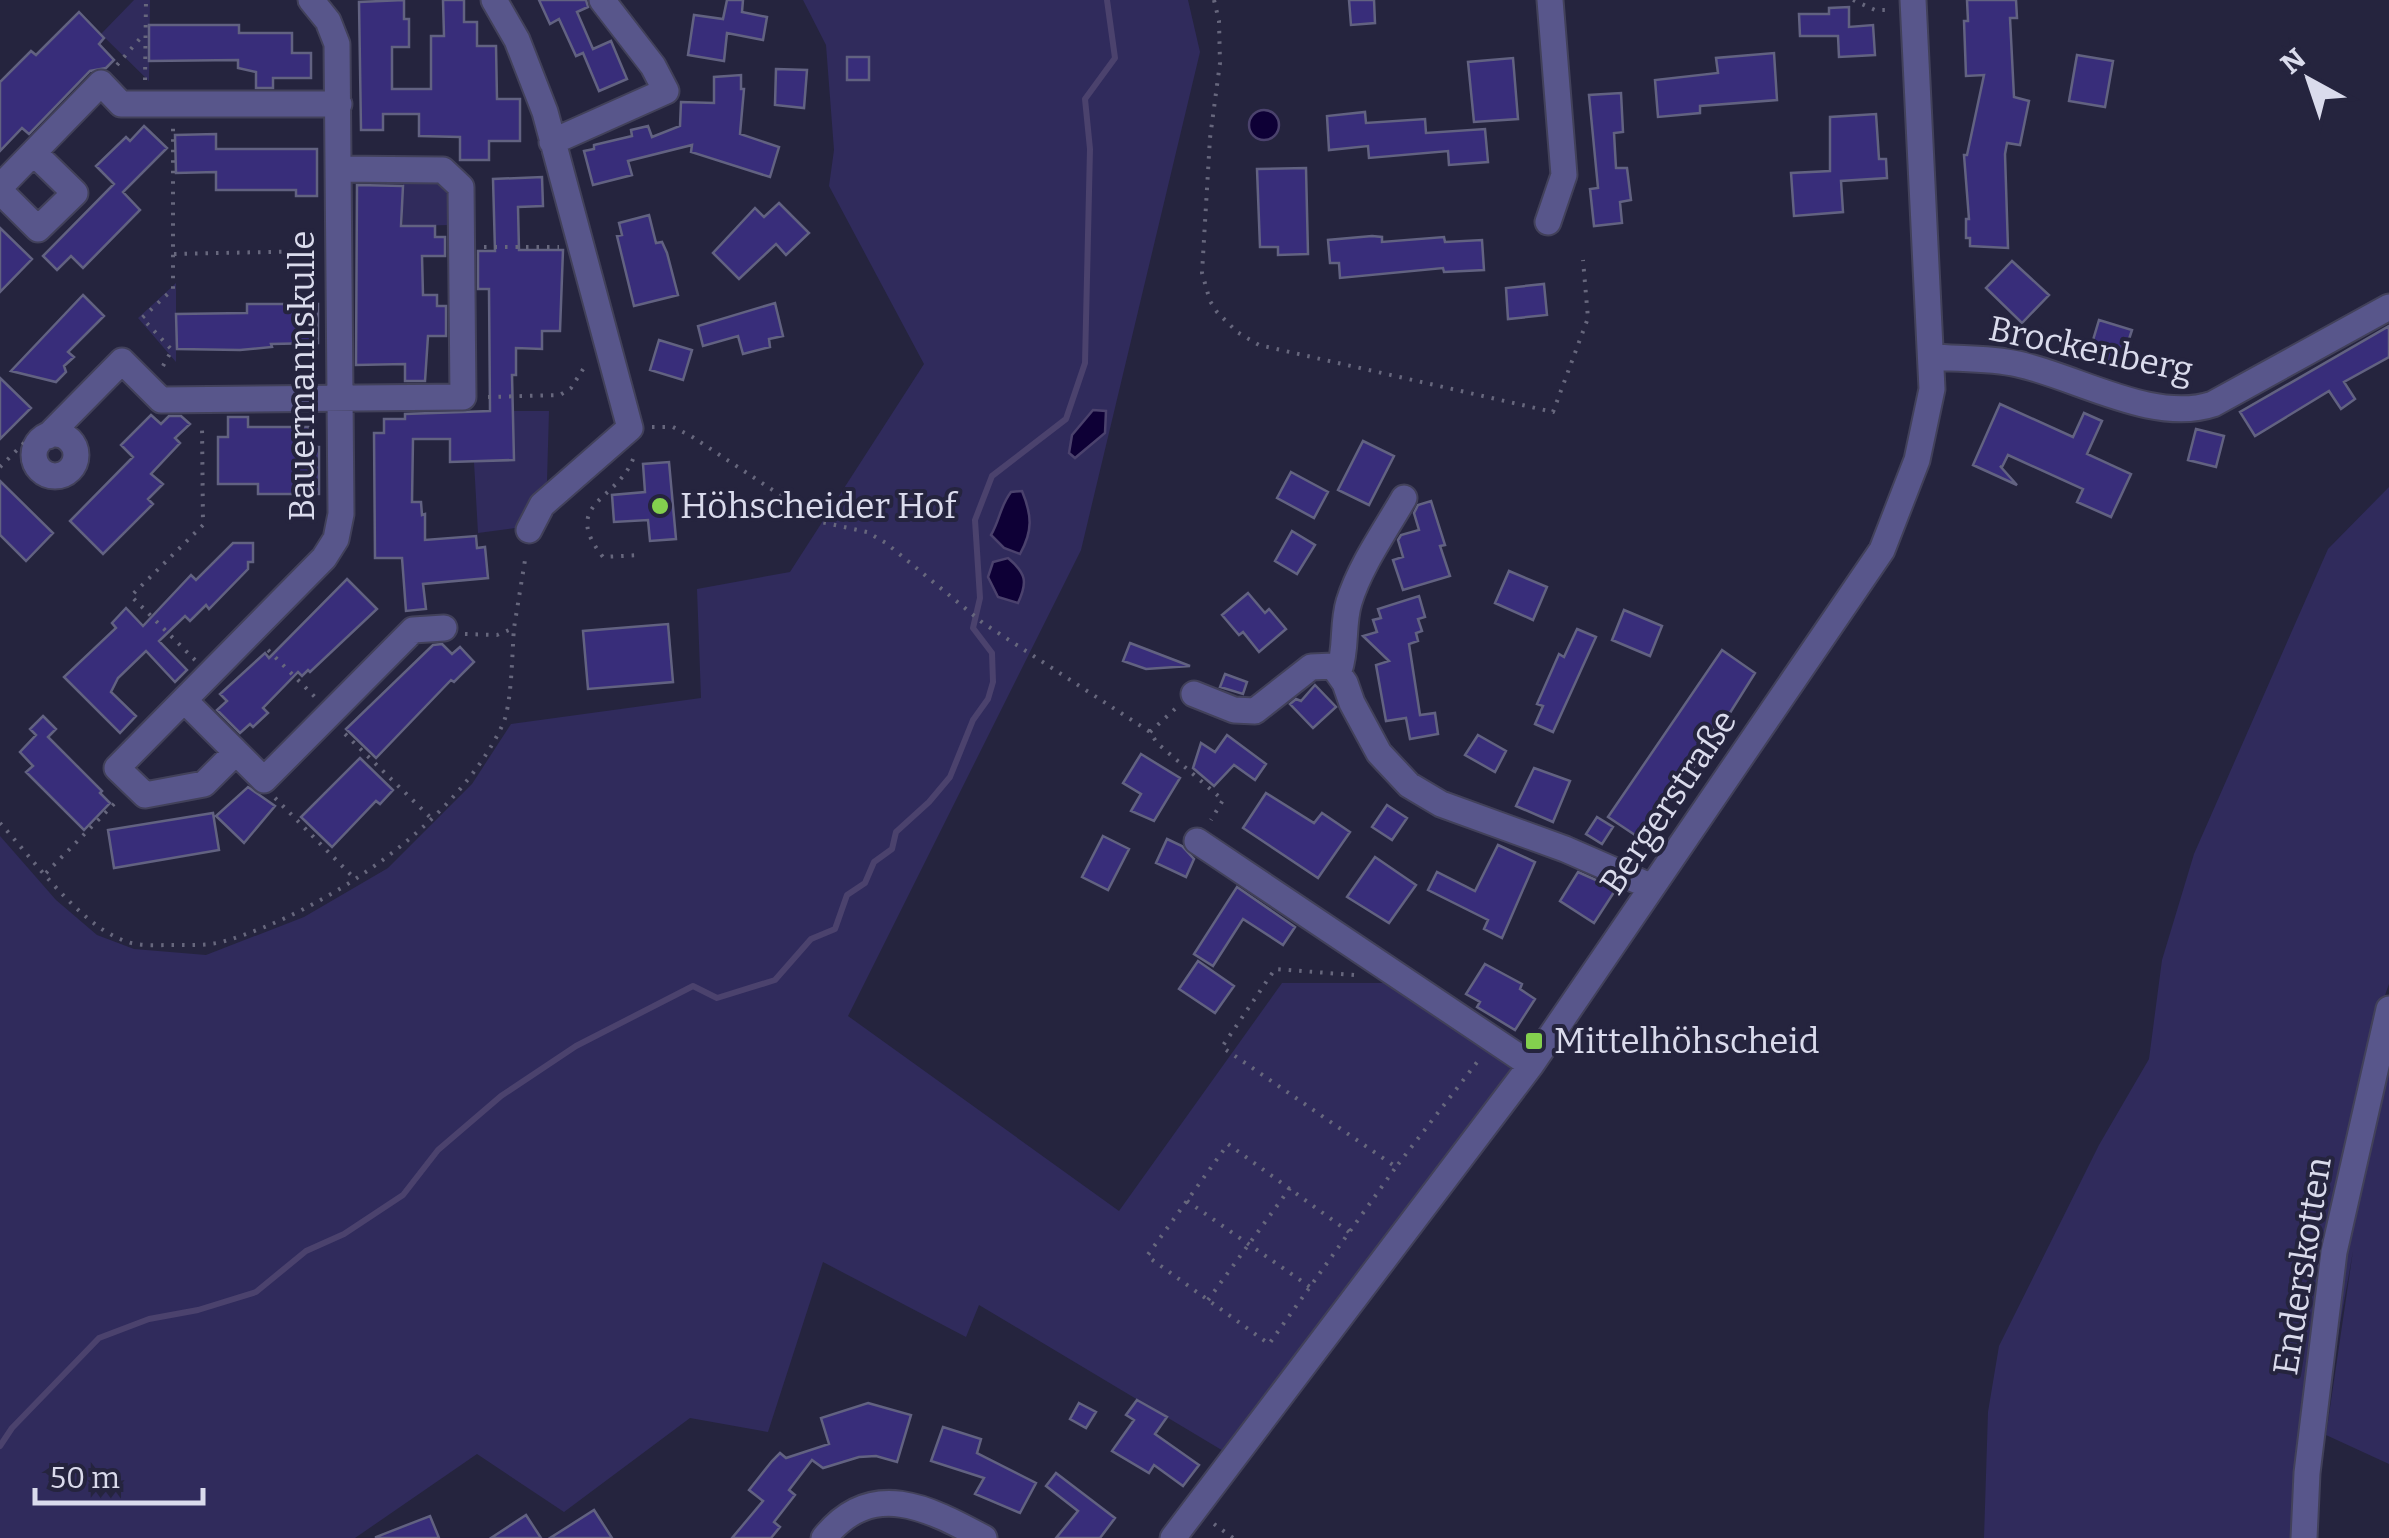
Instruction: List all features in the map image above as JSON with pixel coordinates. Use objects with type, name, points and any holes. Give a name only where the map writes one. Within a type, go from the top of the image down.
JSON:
[{"type":"street","name":"Bauermannskulle","points":[[146,795],[117,768],[324,558],[336,539],[341,514],[336,38],[311,0]]},
{"type":"street","points":[[494,0],[517,40],[545,112],[630,428],[542,504],[529,530]]},
{"type":"street","points":[[552,142],[672,85],[602,0]]},
{"type":"street","points":[[1548,222],[1564,175],[1550,0]]},
{"type":"street","name":"Bergerstraße","points":[[1173,1538],[1531,1065],[1882,550],[1924,434],[1932,389],[1933,357],[1907,5]]},
{"type":"street","points":[[34,153],[75,193],[38,229],[0,189],[34,153],[101,83],[121,104],[339,104]]},
{"type":"street","points":[[48,436],[122,361],[161,400],[463,397],[461,187],[443,170],[339,169]]},
{"type":"street","name":"Brockenberg","points":[[1933,357],[2013,363],[2136,402],[2196,410],[2389,307]]},
{"type":"street","points":[[1339,672],[1345,654],[1344,619],[1350,599],[1404,498]]},
{"type":"street","points":[[184,700],[264,780],[413,630],[444,628]]},
{"type":"street","points":[[1194,694],[1234,710],[1255,711],[1311,667],[1333,666],[1379,753],[1409,786],[1441,804],[1565,849],[1652,887]]},
{"type":"street","points":[[146,795],[204,784],[235,753]]},
{"type":"street","points":[[1197,841],[1531,1065]]},
{"type":"street","name":"Enderskotten","points":[[2304,1538],[2307,1473],[2334,1252],[2389,1008]]},
{"type":"street","points":[[824,1538],[845,1515],[880,1501],[915,1507],[984,1538]]},
{"type":"path","points":[[146,0],[146,104]]},
{"type":"path","points":[[1214,0],[1220,64],[1210,138],[1202,274],[1210,301],[1237,332],[1259,344],[1297,354],[1553,412],[1588,318],[1582,260]]},
{"type":"path","points":[[1853,0],[1875,10],[1907,5]]},
{"type":"path","points":[[101,83],[146,32]]},
{"type":"path","points":[[146,384],[172,350],[142,318],[173,289],[172,104]]},
{"type":"path","points":[[462,247],[579,247]]},
{"type":"path","points":[[174,254],[338,251]]},
{"type":"path","points":[[463,397],[560,395],[570,388],[590,360],[608,354]]},
{"type":"path","points":[[201,400],[203,524],[131,596],[210,674]]},
{"type":"path","points":[[640,555],[603,557],[590,541],[588,515],[598,499],[628,472],[634,458],[630,428],[673,428],[821,522],[868,532],[886,542],[982,622],[1150,732],[1157,743],[1223,800],[1197,841]]},
{"type":"path","points":[[0,467],[6,461]]},
{"type":"path","points":[[0,823],[92,921],[122,941],[137,945],[204,945],[226,941],[316,904],[357,880],[430,818],[473,776],[505,722],[529,530]]},
{"type":"path","points":[[444,628],[476,637],[497,636],[514,628]]},
{"type":"path","points":[[251,633],[430,818]]},
{"type":"path","points":[[1150,732],[1194,694]]},
{"type":"path","points":[[264,780],[260,783],[357,880]]},
{"type":"path","points":[[46,872],[117,801],[146,795]]},
{"type":"path","points":[[1396,1167],[1222,1046],[1275,968],[1397,977]]},
{"type":"path","points":[[1349,1232],[1228,1144],[1147,1256],[1269,1344],[1396,1167],[1494,1041]]},
{"type":"path","points":[[1208,1300],[1290,1188]]},
{"type":"path","points":[[1187,1201],[1310,1288]]},
{"type":"shaded area","points":[[134,0],[150,0],[149,81],[101,34]]},
{"type":"shaded area","points":[[803,0],[1188,0],[1200,52],[1081,550],[848,1016],[1119,1211],[1282,983],[1395,983],[1514,1067],[1225,1452],[979,1305],[966,1337],[823,1262],[768,1432],[690,1418],[564,1512],[477,1454],[355,1538],[0,1538],[0,836],[56,900],[97,935],[134,949],[206,955],[304,917],[388,868],[472,784],[511,724],[701,698],[697,589],[790,572],[924,364],[829,186],[834,150],[826,45]]},
{"type":"shaded area","points":[[1264,110],[1278,119],[1279,125],[1270,139],[1264,140],[1250,131],[1249,125],[1258,111]]},
{"type":"shaded area","points":[[403,178],[432,179],[450,195],[451,225],[403,226]]},
{"type":"shaded area","points":[[176,283],[176,362],[138,318]]},
{"type":"shaded area","points":[[1093,410],[1106,411],[1105,433],[1075,458],[1069,453],[1072,435]]},
{"type":"shaded area","points":[[513,411],[549,411],[547,481],[522,527],[478,533],[474,462],[513,460]]},
{"type":"shaded area","points":[[2389,487],[2389,984],[2384,998],[2389,1055],[2389,1464],[2326,1435],[2353,1251],[2302,1538],[1984,1538],[1988,1412],[1999,1346],[2099,1145],[2149,1059],[2162,960],[2194,854],[2328,549]]},
{"type":"shaded area","points":[[1022,491],[1030,523],[1020,554],[1004,548],[991,535],[1011,492]]},
{"type":"shaded area","points":[[1008,558],[1024,578],[1018,603],[998,597],[988,577],[993,562]]},
{"type":"building","points":[[404,0],[409,47],[392,47],[392,89],[431,89],[431,36],[444,36],[443,0],[464,0],[464,22],[477,22],[477,46],[496,46],[497,99],[520,99],[520,141],[489,141],[489,160],[460,160],[460,137],[419,136],[419,114],[383,114],[383,130],[361,130],[359,2]]},
{"type":"building","points":[[539,0],[586,0],[588,7],[577,12],[593,49],[611,41],[627,79],[599,91],[583,53],[576,56],[559,19],[550,24]]},
{"type":"building","points":[[727,0],[743,0],[742,12],[767,17],[763,40],[727,33],[724,61],[688,55],[694,15],[723,19]]},
{"type":"building","points":[[1349,0],[1374,0],[1375,23],[1351,25]]},
{"type":"building","points":[[1967,0],[2016,0],[2017,18],[2010,18],[2014,97],[2029,101],[2020,145],[2007,143],[2005,154],[2008,248],[1970,246],[1970,238],[1966,238],[1969,219],[1964,155],[1984,75],[1966,76]]},
{"type":"building","points":[[1849,7],[1849,27],[1873,25],[1875,55],[1839,57],[1838,36],[1800,36],[1799,14],[1829,14],[1829,8]]},
{"type":"building","points":[[79,12],[104,38],[99,44],[114,60],[106,68],[90,71],[29,134],[22,128],[0,151],[0,82],[31,51],[36,55]]},
{"type":"building","points":[[149,25],[239,25],[239,33],[292,33],[292,53],[311,53],[311,78],[273,78],[273,88],[256,88],[256,72],[238,68],[238,60],[149,61]]},
{"type":"building","points":[[1774,53],[1777,100],[1700,106],[1700,113],[1658,117],[1655,80],[1718,73],[1716,58]]},
{"type":"building","points":[[2077,55],[2113,61],[2105,107],[2069,101]]},
{"type":"building","points":[[847,57],[869,57],[869,80],[847,80]]},
{"type":"building","points":[[1513,58],[1518,119],[1474,122],[1468,62]]},
{"type":"building","points":[[776,69],[807,70],[804,108],[775,105]]},
{"type":"building","points":[[741,75],[744,89],[740,134],[779,147],[770,177],[691,152],[692,145],[628,161],[632,175],[593,185],[584,151],[632,136],[631,130],[648,126],[652,137],[680,126],[681,102],[714,103],[714,77]]},
{"type":"building","points":[[1621,93],[1623,132],[1614,133],[1616,168],[1627,168],[1631,200],[1620,202],[1622,223],[1594,226],[1590,189],[1598,188],[1589,95]]},
{"type":"building","points":[[1365,112],[1366,123],[1425,119],[1426,133],[1485,129],[1488,162],[1449,165],[1448,151],[1369,158],[1368,146],[1329,150],[1327,116]]},
{"type":"building","points":[[1876,114],[1879,159],[1886,159],[1887,178],[1841,181],[1843,212],[1794,216],[1791,173],[1830,171],[1830,117]]},
{"type":"building","points":[[144,126],[167,148],[123,192],[140,210],[83,268],[71,256],[57,270],[43,256],[114,184],[96,166],[126,137],[130,141]]},
{"type":"building","points":[[216,134],[216,149],[317,149],[317,196],[296,196],[296,190],[216,190],[216,172],[176,173],[175,135]]},
{"type":"building","points":[[1306,168],[1308,254],[1278,255],[1278,247],[1260,247],[1257,169]]},
{"type":"building","points":[[542,177],[543,206],[518,207],[519,250],[563,250],[560,331],[542,331],[542,349],[516,348],[516,375],[512,375],[514,460],[450,462],[450,439],[413,439],[412,502],[421,502],[425,540],[476,536],[477,548],[485,547],[488,578],[423,584],[426,609],[406,611],[402,558],[375,558],[374,433],[384,433],[384,419],[405,419],[405,414],[490,411],[489,289],[478,289],[478,251],[495,251],[493,179]]},
{"type":"building","points":[[357,185],[403,186],[401,226],[435,226],[435,237],[445,237],[445,256],[422,256],[423,295],[437,295],[437,306],[446,306],[446,336],[428,336],[425,381],[405,381],[405,364],[356,365]]},
{"type":"building","points":[[779,203],[809,233],[786,255],[776,244],[739,279],[713,253],[755,208],[764,217]]},
{"type":"building","points":[[649,215],[656,243],[662,242],[667,253],[678,295],[634,306],[617,236],[622,235],[619,223]]},
{"type":"building","points":[[0,228],[32,259],[0,292]]},
{"type":"building","points":[[1382,237],[1382,242],[1444,237],[1445,242],[1482,240],[1484,270],[1444,272],[1443,268],[1340,278],[1339,263],[1330,263],[1328,240]]},
{"type":"building","points":[[2012,261],[2049,295],[2022,323],[1986,288]]},
{"type":"building","points":[[1544,284],[1547,315],[1508,319],[1506,288]]},
{"type":"building","points":[[83,295],[104,316],[68,352],[74,357],[64,366],[66,372],[56,382],[11,371]]},
{"type":"building","points":[[775,303],[783,336],[769,339],[770,347],[743,354],[738,336],[703,346],[698,326]]},
{"type":"building","points":[[247,304],[318,304],[318,343],[271,344],[272,347],[240,350],[177,349],[176,314],[247,313]]},
{"type":"building","points":[[2099,320],[2132,330],[2120,367],[2088,357]]},
{"type":"building","points":[[2389,326],[2389,357],[2344,382],[2355,399],[2341,409],[2329,391],[2255,436],[2240,412]]},
{"type":"building","points":[[659,340],[692,350],[683,380],[650,370]]},
{"type":"building","points":[[0,378],[31,408],[0,439]]},
{"type":"building","points":[[2000,404],[2073,437],[2084,413],[2102,421],[2087,454],[2131,474],[2111,517],[2077,502],[2083,489],[2008,455],[2000,466],[2017,485],[1973,465]]},
{"type":"building","points":[[151,415],[161,424],[169,416],[181,416],[190,424],[175,438],[180,443],[151,474],[163,484],[148,499],[153,504],[103,554],[70,521],[133,457],[121,445]]},
{"type":"building","points":[[228,417],[248,417],[248,427],[309,427],[309,447],[319,447],[319,494],[258,494],[258,484],[218,484],[218,437],[228,437]]},
{"type":"building","points":[[2196,429],[2224,436],[2216,467],[2188,460]]},
{"type":"building","points":[[1363,441],[1394,456],[1369,505],[1338,490]]},
{"type":"building","name":"Höhscheider Hof","points":[[669,462],[676,539],[650,541],[648,520],[614,522],[612,495],[645,492],[643,464]]},
{"type":"building","points":[[1291,472],[1328,492],[1314,518],[1277,498]]},
{"type":"building","points":[[0,481],[53,533],[26,561],[0,535]]},
{"type":"building","points":[[1431,501],[1450,576],[1403,590],[1393,560],[1403,557],[1398,540],[1401,535],[1419,530],[1414,513],[1418,505]]},
{"type":"building","points":[[1292,531],[1315,545],[1297,574],[1275,561]]},
{"type":"building","points":[[233,543],[253,543],[253,562],[248,562],[248,569],[209,609],[206,605],[190,621],[185,616],[159,641],[187,670],[175,682],[146,651],[118,678],[111,692],[136,716],[120,733],[64,677],[116,628],[112,623],[126,608],[143,626],[191,575],[196,580]]},
{"type":"building","points":[[1509,571],[1547,587],[1533,620],[1495,603]]},
{"type":"building","points":[[347,579],[377,609],[310,672],[302,676],[298,672],[263,708],[268,713],[240,733],[217,710],[227,701],[220,694],[265,653],[269,658]]},
{"type":"building","points":[[1248,593],[1286,629],[1259,652],[1222,615]]},
{"type":"building","points":[[1419,596],[1425,617],[1418,619],[1422,631],[1416,633],[1418,641],[1409,644],[1420,715],[1435,713],[1438,734],[1410,739],[1406,718],[1386,721],[1376,665],[1389,661],[1363,636],[1377,632],[1373,620],[1381,618],[1378,609]]},
{"type":"building","points":[[1624,610],[1662,626],[1650,656],[1612,640]]},
{"type":"building","points":[[668,624],[673,682],[588,689],[583,631]]},
{"type":"building","points":[[1577,629],[1596,637],[1553,732],[1535,724],[1543,706],[1537,704],[1559,654],[1564,657]]},
{"type":"building","points":[[1130,643],[1190,666],[1146,669],[1123,661]]},
{"type":"building","points":[[442,644],[452,654],[460,647],[474,662],[454,682],[451,680],[376,758],[346,729],[433,645]]},
{"type":"building","points":[[1722,650],[1755,673],[1723,724],[1719,721],[1689,776],[1685,773],[1680,779],[1641,839],[1608,817]]},
{"type":"building","points":[[1225,674],[1247,682],[1243,694],[1220,687]]},
{"type":"building","points":[[1315,685],[1336,707],[1313,728],[1290,704],[1296,699],[1301,701]]},
{"type":"building","points":[[43,716],[56,729],[48,737],[110,803],[84,830],[26,772],[33,766],[20,752],[36,735],[30,729]]},
{"type":"building","points":[[1227,735],[1266,764],[1255,780],[1234,765],[1214,786],[1193,768],[1201,743],[1215,752]]},
{"type":"building","points":[[1478,735],[1506,751],[1495,772],[1465,755]]},
{"type":"building","points":[[1141,754],[1180,778],[1154,821],[1131,811],[1141,794],[1123,783]]},
{"type":"building","points":[[360,758],[393,790],[380,804],[376,801],[332,847],[301,817]]},
{"type":"building","points":[[1534,768],[1570,781],[1553,822],[1516,806]]},
{"type":"building","points":[[248,787],[275,806],[244,843],[216,816]]},
{"type":"building","points":[[1266,793],[1314,823],[1322,813],[1350,832],[1318,878],[1243,828]]},
{"type":"building","points":[[1387,805],[1407,818],[1392,840],[1372,827]]},
{"type":"building","points":[[213,813],[219,850],[114,868],[108,830]]},
{"type":"building","points":[[1597,817],[1613,827],[1602,844],[1586,834]]},
{"type":"building","points":[[1103,836],[1129,849],[1108,890],[1082,877]]},
{"type":"building","points":[[1167,839],[1182,846],[1194,859],[1186,877],[1156,863]]},
{"type":"building","points":[[1498,845],[1535,862],[1502,938],[1484,929],[1488,920],[1428,890],[1437,872],[1475,891]]},
{"type":"building","points":[[1375,857],[1416,885],[1389,923],[1347,897]]},
{"type":"building","points":[[1578,872],[1616,889],[1594,923],[1560,901]]},
{"type":"building","points":[[1237,887],[1295,927],[1283,945],[1243,919],[1213,966],[1194,954]]},
{"type":"building","points":[[1198,961],[1234,986],[1215,1013],[1179,989]]},
{"type":"building","points":[[1485,964],[1522,984],[1520,989],[1535,999],[1515,1030],[1477,1007],[1480,1002],[1466,994]]},
{"type":"building","points":[[1137,1400],[1167,1417],[1155,1434],[1199,1465],[1183,1486],[1154,1465],[1149,1473],[1112,1451],[1134,1420],[1126,1415]]},
{"type":"building","points":[[868,1403],[911,1415],[897,1462],[876,1456],[859,1457],[823,1468],[812,1460],[789,1490],[795,1495],[774,1522],[780,1527],[771,1538],[732,1538],[763,1501],[749,1490],[780,1453],[786,1458],[829,1444],[821,1418]]},
{"type":"building","points":[[1079,1403],[1096,1412],[1086,1428],[1070,1419]]},
{"type":"building","points":[[943,1427],[981,1439],[977,1453],[1036,1483],[1020,1513],[975,1494],[984,1478],[931,1461]]},
{"type":"building","points":[[1056,1473],[1115,1518],[1100,1538],[1056,1538],[1078,1511],[1046,1486]]},
{"type":"building","points":[[594,1510],[612,1538],[550,1538]]},
{"type":"building","points":[[526,1515],[541,1538],[491,1538]]},
{"type":"building","points":[[430,1516],[439,1538],[376,1538],[376,1537]]},
{"type":"waterway","points":[[0,1446],[12,1428],[99,1338],[149,1319],[198,1310],[256,1292],[306,1251],[344,1234],[403,1195],[438,1150],[501,1096],[576,1046],[693,986],[717,998],[775,980],[811,939],[835,929],[847,895],[865,883],[874,862],[892,849],[896,832],[950,777],[993,682],[992,653],[973,628],[980,598],[975,520],[992,476],[1066,419],[1085,363],[1090,149],[1085,99],[1115,58],[1107,0]]},
{"type":"place","name":"Höhscheider Hof","points":[[660,506]]},
{"type":"place","name":"Mittelhöhscheid","points":[[1534,1041]]}]
